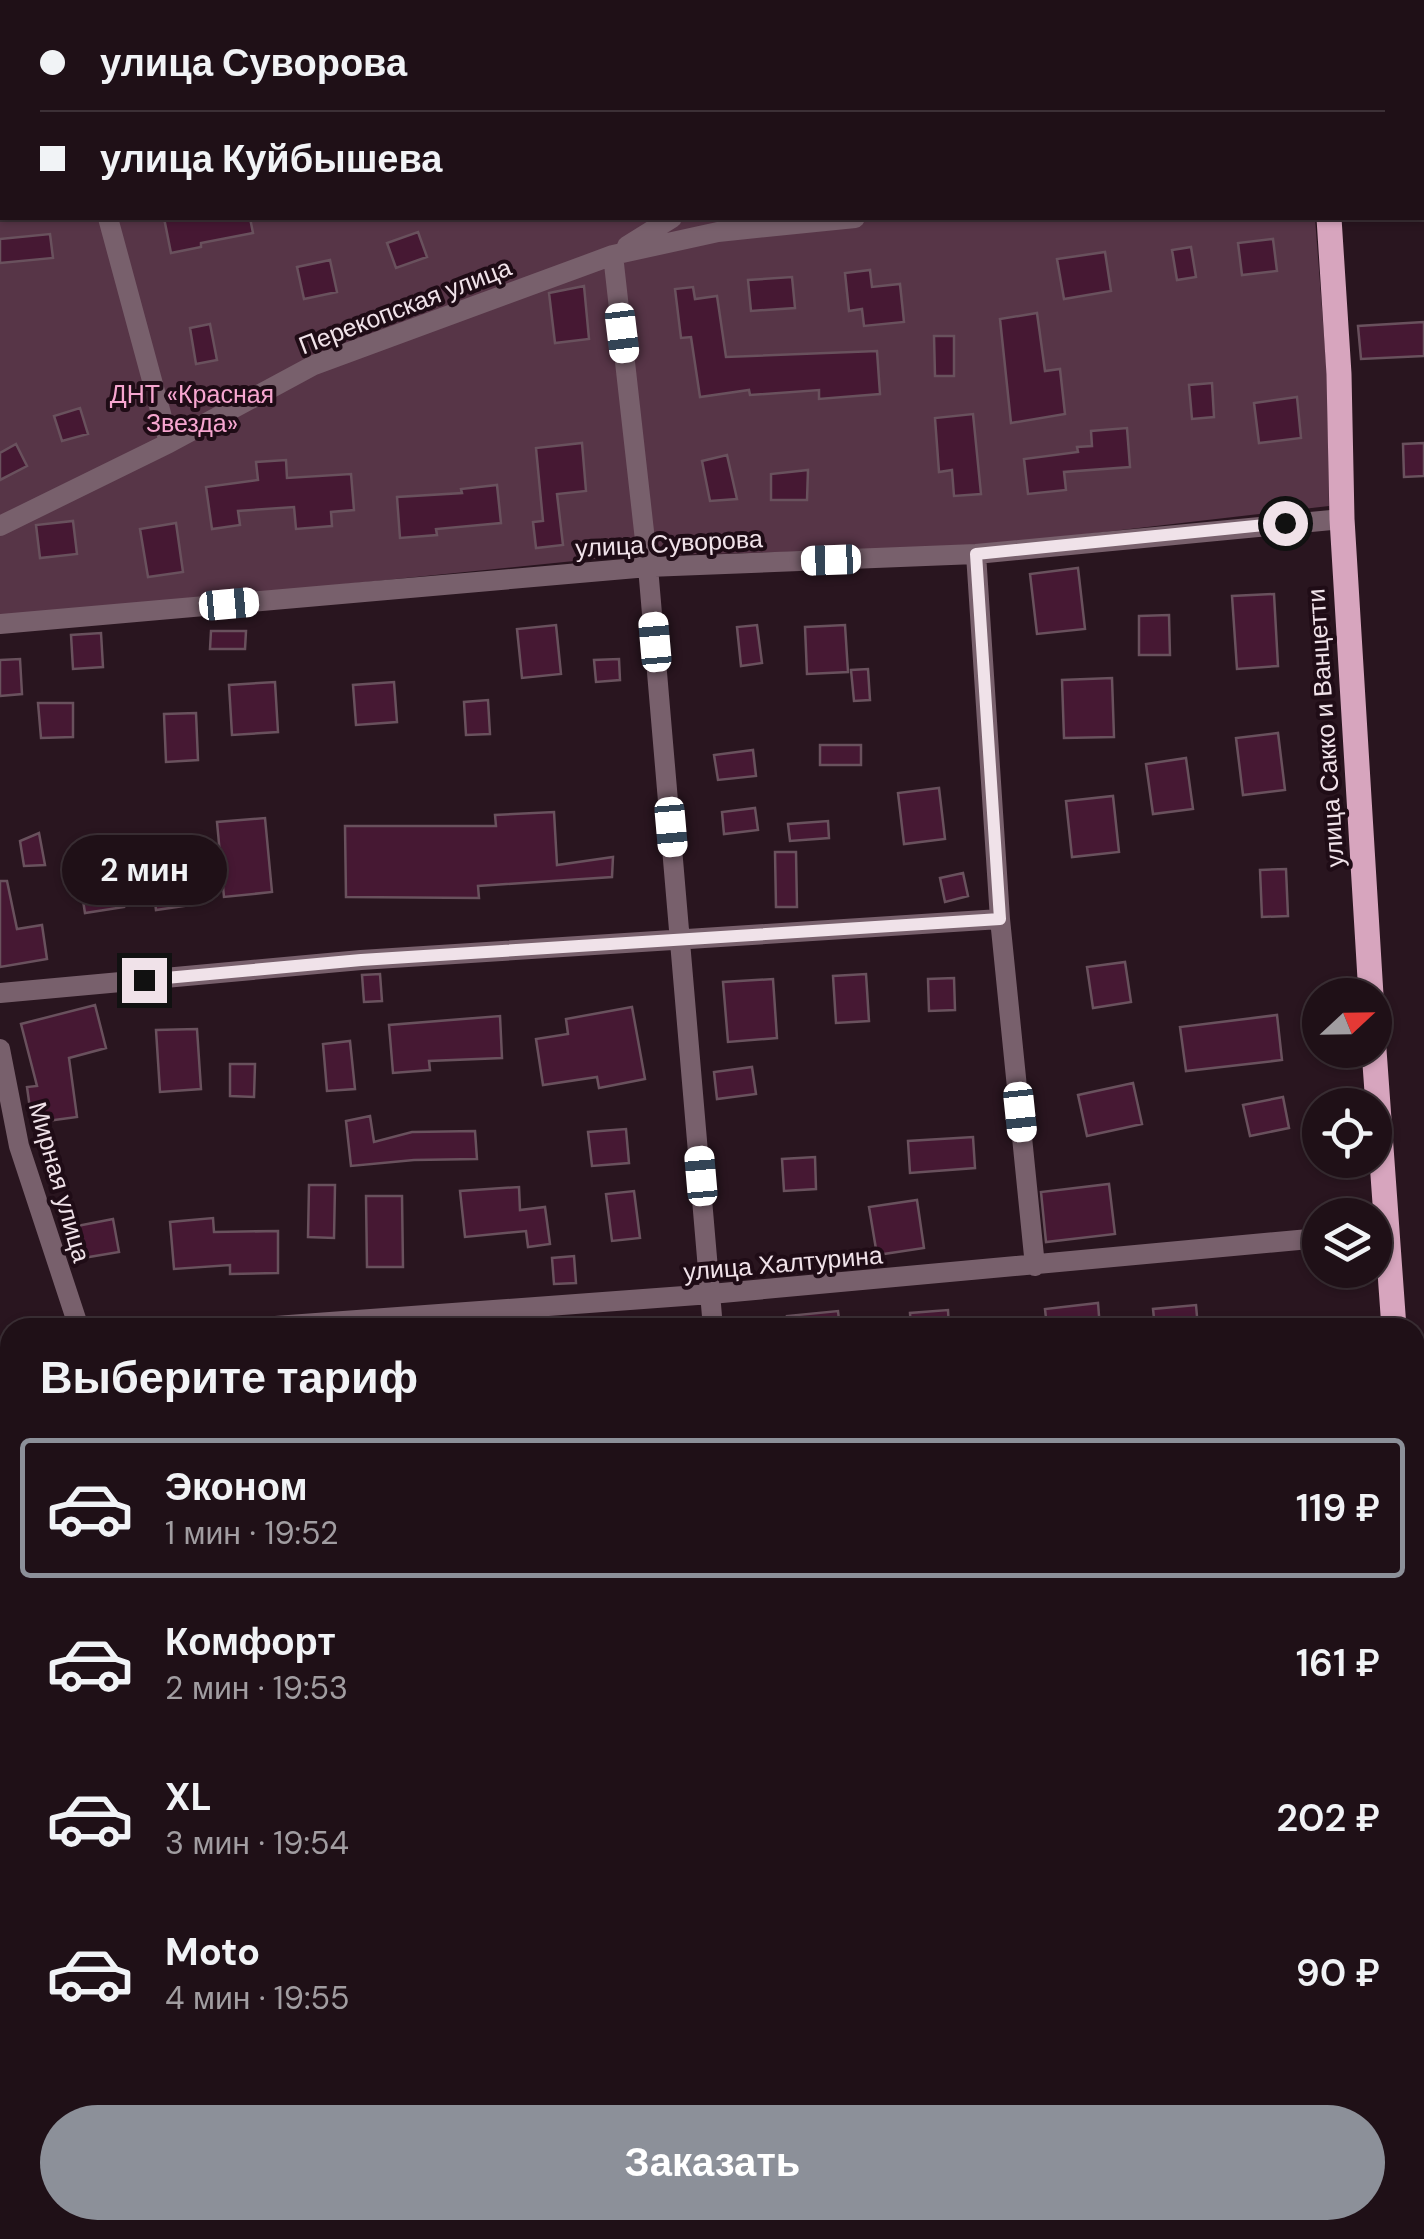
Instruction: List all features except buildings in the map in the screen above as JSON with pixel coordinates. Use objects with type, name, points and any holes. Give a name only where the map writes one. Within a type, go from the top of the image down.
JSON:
[{"type":"main road","name":"улица Сакко и Ванцетти","points":[[1329,220],[1339,374],[1342,519],[1370,978]]},
{"type":"main road","points":[[1375,1068],[1379,1198]]},
{"type":"main road","points":[[1388,1288],[1393,1318]]},
{"type":"street","points":[[109,220],[168,443]]},
{"type":"street","points":[[669,220],[613,254],[648,567],[712,1318]]},
{"type":"street","name":"Перекопская улица","points":[[0,526],[168,443],[314,364],[613,254],[718,232],[835,220]]},
{"type":"street","name":"улица Суворова","points":[[0,624],[648,567],[976,554],[1342,519]]},
{"type":"street","points":[[976,554],[1000,919],[1035,1266]]},
{"type":"street","points":[[0,993],[361,960],[1000,919]]},
{"type":"street","name":"Мирная улица","points":[[0,1049],[19,1146],[76,1318]]},
{"type":"street","name":"улица Халтурина","points":[[385,1318],[711,1294],[1302,1240]]},
{"type":"green space","name":"ДНТ «Красная Звезда»","points":[[0,220],[1315,220],[1327,374],[1329,506],[974,547],[623,556],[0,619]]},
{"type":"route","points":[[144,980],[361,960],[1000,919],[976,554],[1285,523]]}]
